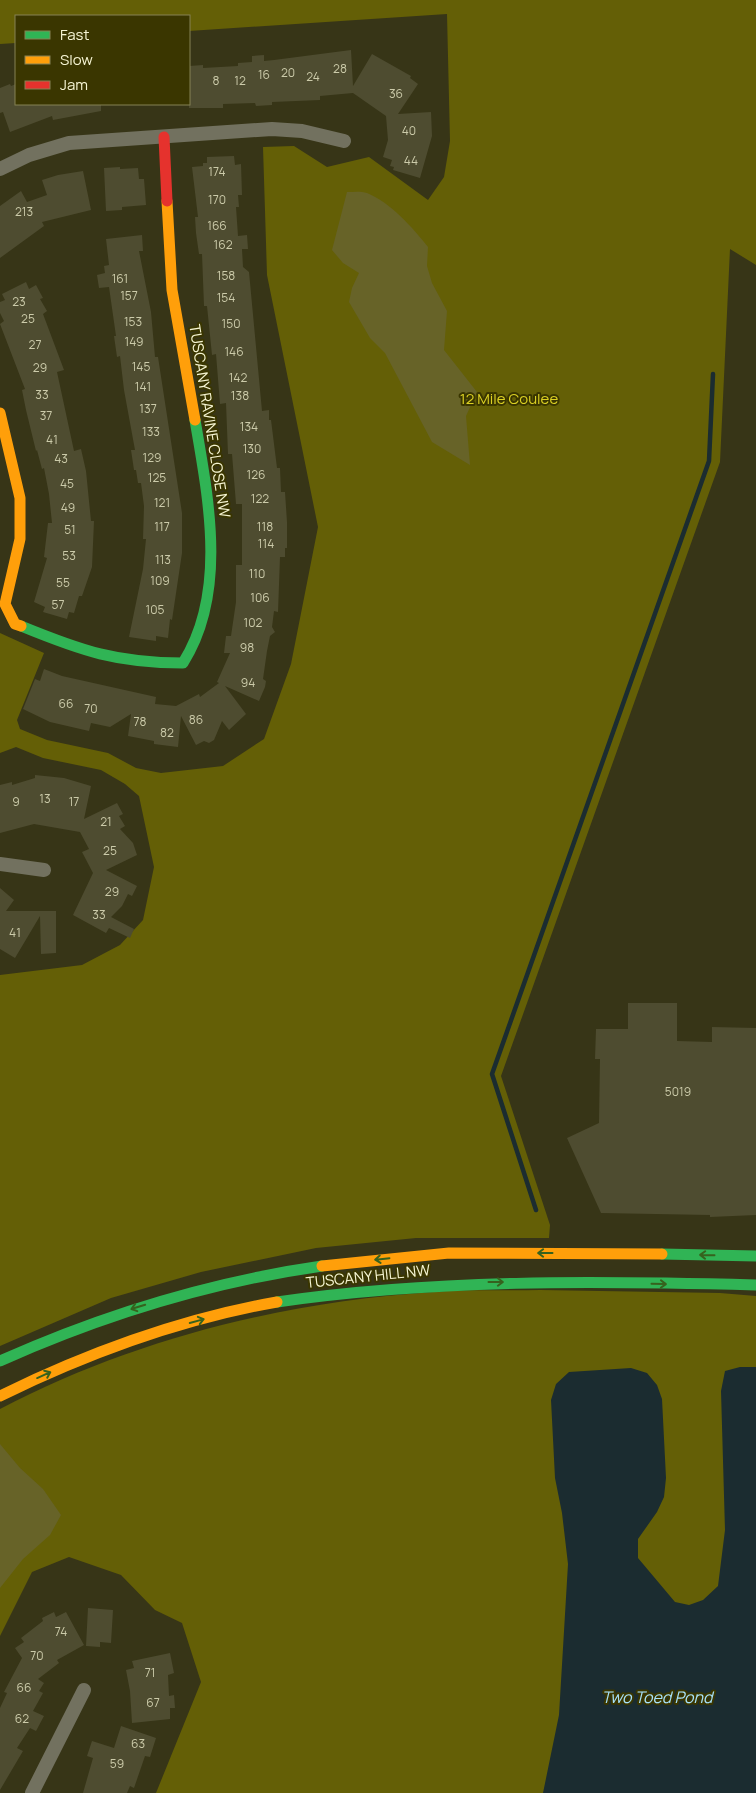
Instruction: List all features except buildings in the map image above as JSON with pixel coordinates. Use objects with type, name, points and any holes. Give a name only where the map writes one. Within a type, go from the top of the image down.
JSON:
[{"type":"street","points":[[0,169],[29,154],[69,143],[272,129],[302,131],[344,141]]},
{"type":"street","name":"TUSCANY RAVINE CLOSE NW","points":[[0,413],[20,498],[20,539],[5,604],[15,624],[61,644],[101,656],[139,662],[183,663],[195,644],[205,601],[209,578],[212,534],[208,495],[172,290],[164,137]]},
{"type":"street","points":[[0,864],[44,870]]},
{"type":"street","name":"TUSCANY HILL NW","points":[[0,1361],[70,1330],[138,1306],[252,1277],[310,1267],[411,1256],[466,1253],[756,1256]]},
{"type":"street","name":"TUSCANY HILL NW","points":[[0,1396],[79,1359],[129,1341],[274,1302],[379,1288],[471,1282],[756,1285]]},
{"type":"street","points":[[32,1793],[84,1690]]},
{"type":"green space","name":"12 Mile Coulee","points":[[0,0],[756,0],[756,265],[730,249],[720,462],[501,1076],[550,1225],[549,1238],[416,1238],[316,1248],[201,1272],[111,1298],[0,1346],[0,975],[82,965],[120,945],[143,920],[154,867],[139,796],[125,784],[101,770],[43,758],[16,747],[0,753],[0,633],[44,653],[17,720],[20,729],[47,740],[108,753],[136,768],[161,773],[223,766],[264,739],[291,664],[318,527],[267,275],[263,147],[294,146],[327,167],[369,157],[428,200],[444,177],[450,141],[447,14],[190,31],[190,15],[15,15],[15,43],[0,44]]},
{"type":"green space","points":[[540,1290],[720,1293],[756,1296],[756,1793],[156,1793],[201,1682],[182,1623],[155,1610],[121,1575],[69,1557],[32,1572],[0,1636],[0,1409],[51,1384],[156,1344],[266,1315],[377,1297],[447,1291]]},
{"type":"shaded area","points":[[347,192],[367,193],[376,197],[408,224],[428,247],[427,266],[432,283],[447,311],[444,350],[477,392],[466,416],[470,465],[432,442],[385,353],[370,338],[349,302],[352,288],[359,273],[343,263],[332,250]]},
{"type":"shaded area","points":[[0,1444],[20,1468],[43,1489],[61,1515],[50,1535],[23,1559],[0,1588]]},
{"type":"water","name":"Two Toed Pond","points":[[740,1367],[756,1367],[756,1793],[543,1793],[559,1715],[568,1564],[562,1513],[555,1478],[551,1400],[556,1384],[569,1372],[631,1368],[647,1373],[657,1385],[662,1399],[666,1478],[664,1497],[657,1512],[638,1539],[638,1558],[675,1602],[689,1605],[703,1600],[718,1586],[725,1530],[721,1391],[725,1371]]},
{"type":"waterway","points":[[536,1210],[492,1074],[709,461],[713,374]]},
{"type":"traffic: fast","points":[[21,626],[100,654],[138,661],[183,663],[197,635],[206,606],[210,575],[209,512],[195,420]]},
{"type":"traffic: fast","points":[[662,1254],[756,1256]]},
{"type":"traffic: fast","points":[[0,1361],[78,1329],[158,1302],[239,1281],[322,1266]]},
{"type":"traffic: fast","points":[[277,1302],[396,1289],[456,1285],[516,1283],[756,1285]]},
{"type":"traffic: slow","points":[[167,201],[172,290],[195,420]]},
{"type":"traffic: slow","points":[[0,413],[20,498],[20,539],[5,604],[15,624],[21,626]]},
{"type":"traffic: slow","points":[[322,1266],[449,1253],[662,1254]]},
{"type":"traffic: slow","points":[[0,1396],[33,1380],[135,1339],[205,1318],[277,1302]]},
{"type":"traffic: jam","points":[[164,137],[167,201]]}]
